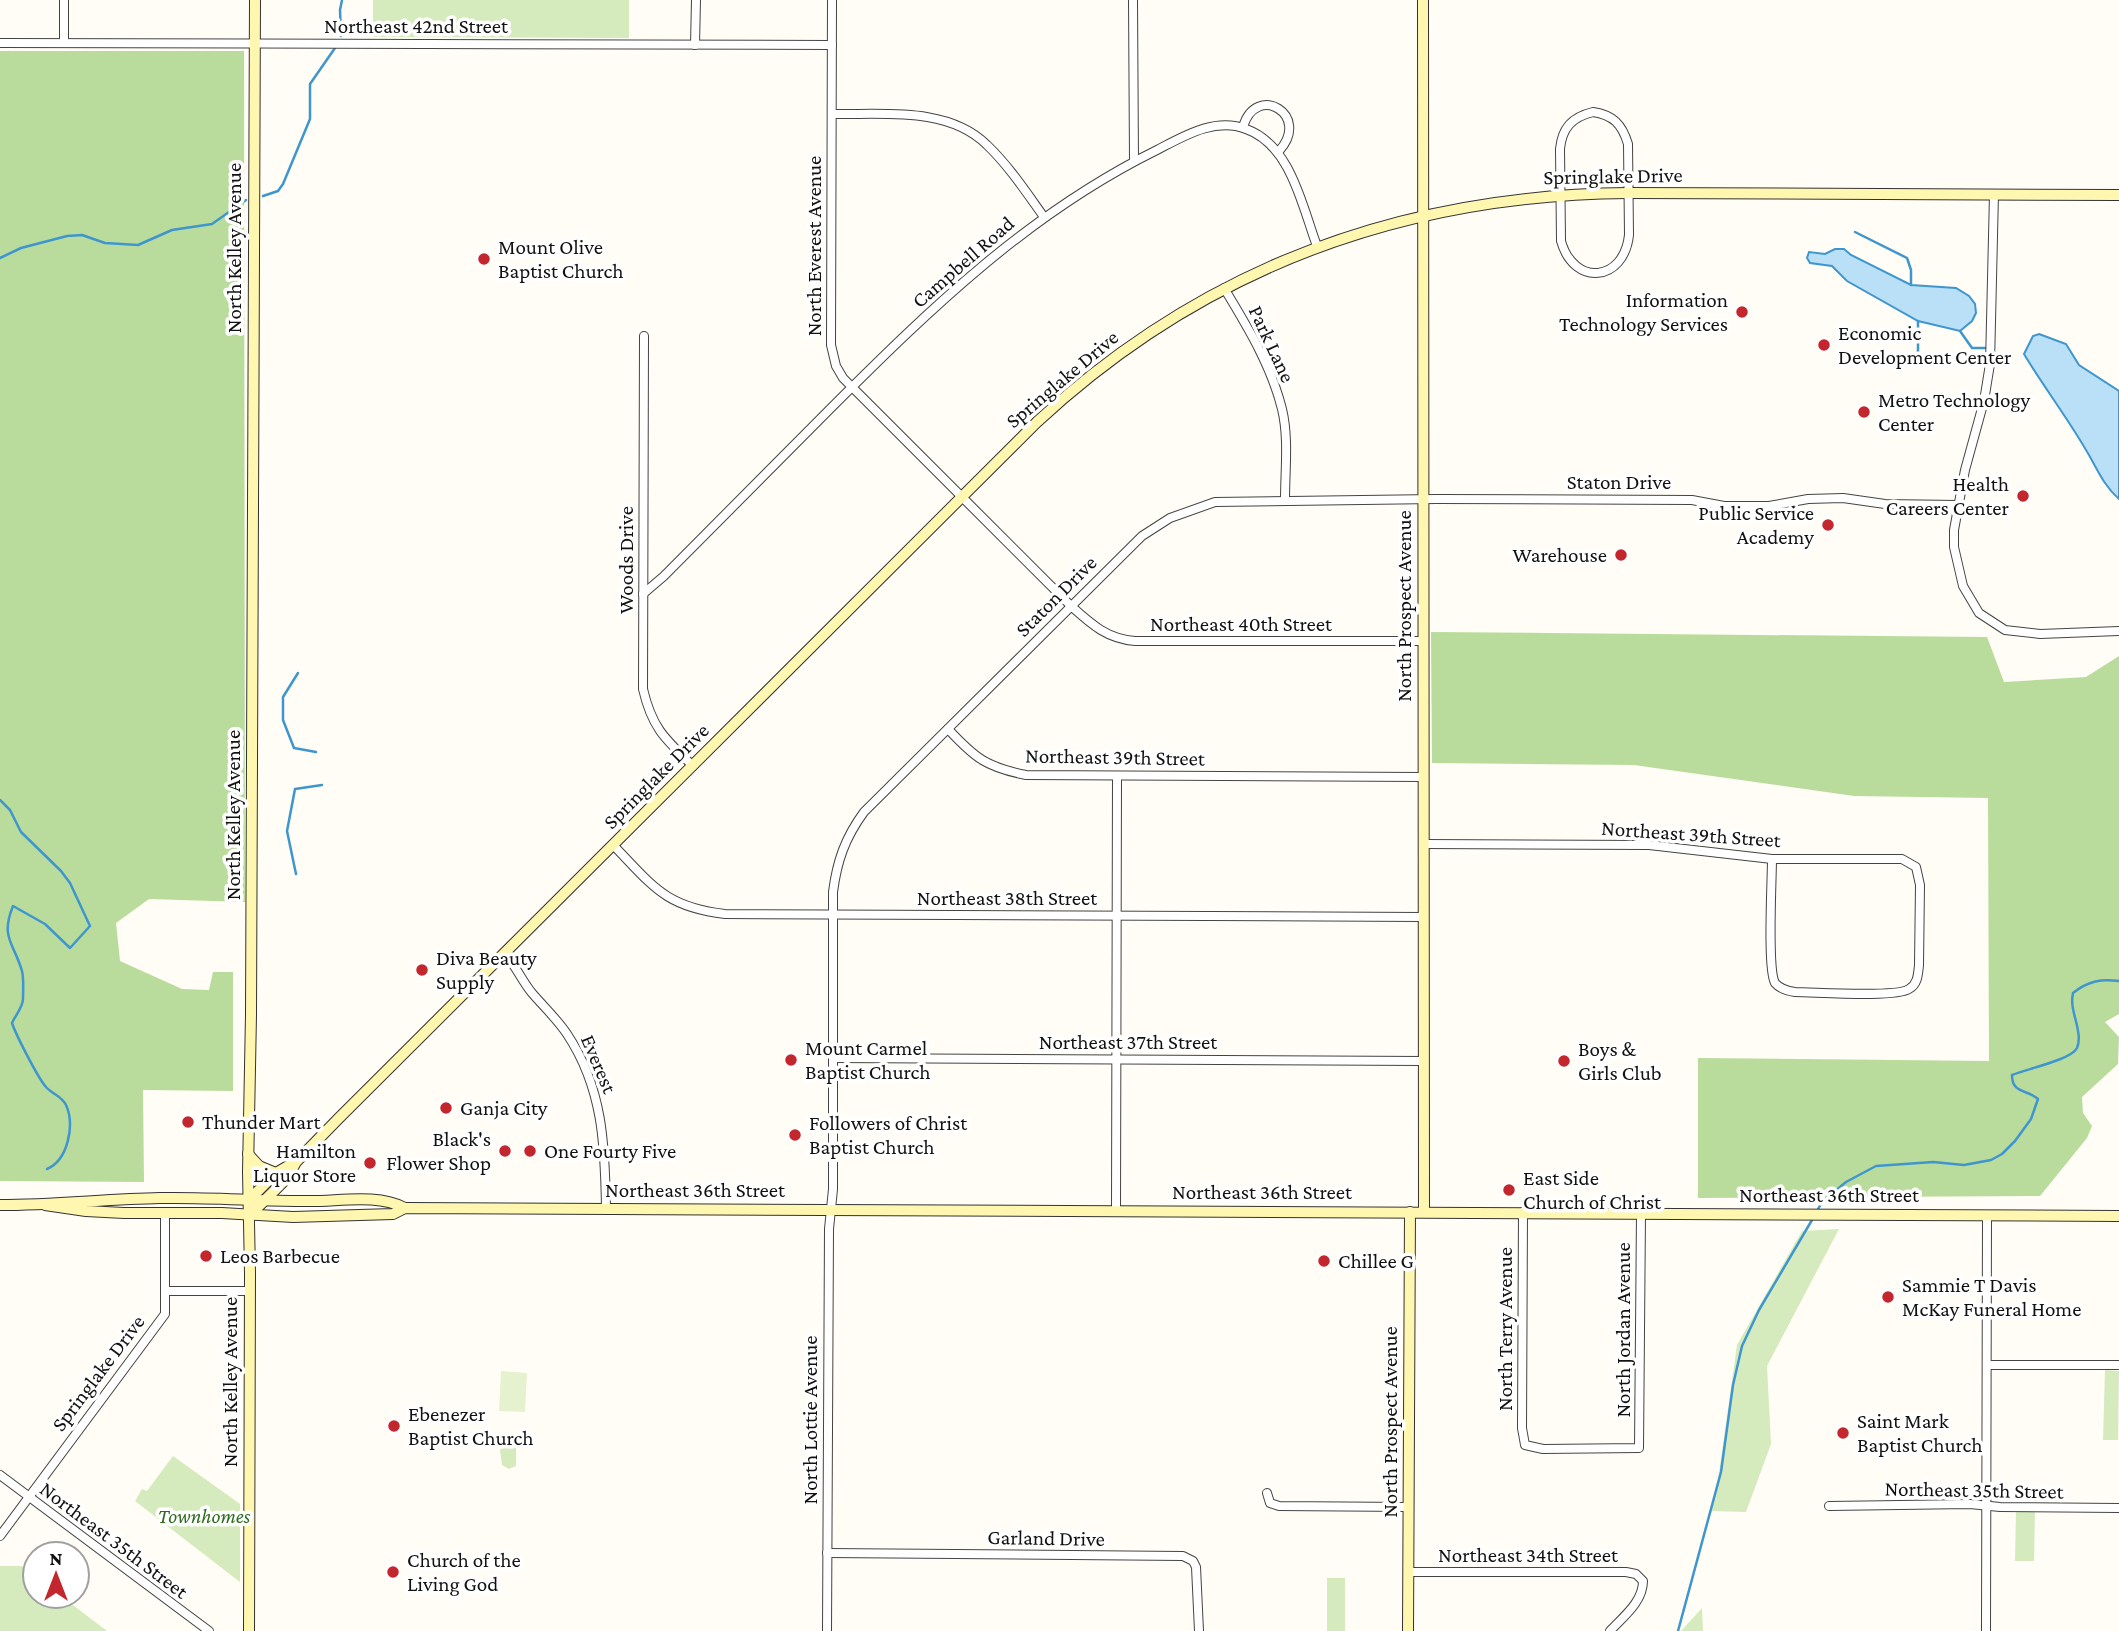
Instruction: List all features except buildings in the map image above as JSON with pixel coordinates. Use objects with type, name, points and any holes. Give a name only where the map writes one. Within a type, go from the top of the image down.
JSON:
[{"type":"street","points":[[64,0],[64,43]]},
{"type":"street","name":"North Kelley Avenue","points":[[249,1631],[248,1154],[255,0]]},
{"type":"street","points":[[695,44],[696,0]]},
{"type":"street","name":"North Everest Avenue","points":[[832,0],[831,345],[836,366],[852,387],[1071,606]]},
{"type":"street","points":[[1133,0],[1134,161]]},
{"type":"street","name":"North Prospect Avenue","points":[[1423,0],[1424,1212]]},
{"type":"street","name":"Northeast 42nd Street","points":[[0,43],[832,45]]},
{"type":"street","points":[[1279,151],[1284,145],[1289,128],[1285,114],[1271,105],[1258,107],[1246,117],[1243,127],[1266,139],[1279,151],[1317,246]]},
{"type":"street","points":[[1592,112],[1606,114],[1617,121],[1628,144],[1629,235],[1623,259],[1614,267],[1591,273],[1580,270],[1564,254],[1561,242],[1560,195],[1561,136],[1568,124],[1579,115],[1592,112]]},
{"type":"street","points":[[832,114],[927,117],[958,127],[985,142],[1007,166],[1044,217]]},
{"type":"street","name":"Campbell Road","points":[[643,594],[955,287],[1044,217],[1134,161],[1194,131],[1212,126],[1243,127]]},
{"type":"street","name":"Springlake Drive","points":[[249,1216],[287,1178],[296,1162],[1037,422],[1084,380],[1173,317],[1224,288],[1317,246],[1375,227],[1423,215],[1517,198],[1628,193],[2119,195]]},
{"type":"street","points":[[1994,194],[1989,367],[1984,401],[1957,505],[1954,547],[1963,586],[1974,607],[1990,622],[2004,630],[2019,633],[2074,634],[2119,631]]},
{"type":"street","name":"Park Lane","points":[[1224,288],[1265,362],[1282,411],[1285,500]]},
{"type":"street","name":"Woods Drive","points":[[644,337],[643,681],[649,714],[657,730],[693,766]]},
{"type":"street","name":"Staton Drive","points":[[831,1210],[833,914],[837,863],[852,828],[864,812],[1142,536],[1170,518],[1215,502],[1285,500],[1692,500],[1724,506],[1769,506],[1832,498],[1885,504],[1957,505]]},
{"type":"street","name":"Northeast 40th Street","points":[[1071,606],[1104,633],[1123,640],[1423,641]]},
{"type":"street","name":"Northeast 39th Street","points":[[948,729],[969,752],[983,762],[1004,771],[1026,775],[1423,777]]},
{"type":"street","points":[[1116,1211],[1117,776]]},
{"type":"street","name":"Northeast 39th Street","points":[[1424,844],[1649,845],[1772,859],[1902,859],[1913,864],[1920,885],[1919,965],[1918,975],[1912,986],[1908,990],[1890,993],[1795,992],[1778,986],[1772,968],[1772,859]]},
{"type":"street","name":"Northeast 38th Street","points":[[614,846],[655,888],[674,902],[698,911],[725,914],[1424,917]]},
{"type":"street","name":"Everest","points":[[505,954],[530,991],[559,1022],[583,1062],[601,1118],[606,1208]]},
{"type":"street","name":"Northeast 37th Street","points":[[833,1058],[1423,1061]]},
{"type":"street","points":[[248,1154],[259,1166],[276,1173]]},
{"type":"street","name":"Springlake Drive","points":[[249,1200],[276,1173],[296,1162]]},
{"type":"street","points":[[164,1198],[165,1212]]},
{"type":"street","name":"Northeast 36th Street","points":[[0,1205],[164,1198],[358,1200],[393,1202],[405,1208],[2119,1216]]},
{"type":"street","name":"Northeast 36th Street","points":[[45,1205],[86,1212],[249,1216],[380,1215],[393,1214],[405,1208]]},
{"type":"street","name":"North Lottie Avenue","points":[[827,1631],[831,1210]]},
{"type":"street","name":"Springlake Drive","points":[[0,1536],[165,1314],[165,1212]]},
{"type":"street","name":"North Prospect Avenue","points":[[1408,1631],[1410,1212]]},
{"type":"street","name":"North Terry Avenue","points":[[1523,1212],[1522,1428],[1525,1445],[1544,1449],[1639,1448]]},
{"type":"street","name":"North Jordan Avenue","points":[[1639,1448],[1641,1213]]},
{"type":"street","points":[[1986,1631],[1987,1215]]},
{"type":"street","points":[[166,1291],[250,1291]]},
{"type":"street","points":[[1987,1365],[2119,1366]]},
{"type":"street","name":"Northeast 35th Street","points":[[0,1475],[209,1631]]},
{"type":"street","points":[[1266,1493],[1270,1503],[1279,1506],[1409,1507]]},
{"type":"street","name":"Northeast 35th Street","points":[[1829,1506],[1970,1504],[2119,1508]]},
{"type":"street","name":"Garland Drive","points":[[827,1553],[1183,1556],[1193,1561],[1196,1567],[1199,1631]]},
{"type":"street","name":"Northeast 34th Street","points":[[1409,1572],[1636,1574],[1643,1581],[1643,1592],[1610,1631]]},
{"type":"green space","points":[[373,0],[629,0],[629,38],[373,37]]},
{"type":"green space","points":[[0,51],[244,51],[245,902],[149,899],[116,923],[120,961],[182,989],[209,990],[213,972],[233,972],[233,1091],[143,1090],[144,1182],[0,1181]]},
{"type":"green space","points":[[1431,632],[1987,637],[2004,682],[2086,677],[2119,656],[2119,1014],[2105,1022],[2119,1037],[2118,1064],[2082,1097],[2083,1113],[2092,1126],[2087,1138],[2040,1196],[1698,1198],[1698,1058],[1989,1061],[1988,798],[1854,796],[1634,765],[1432,763]]},
{"type":"green space","points":[[1839,1229],[1767,1366],[1771,1444],[1746,1512],[1711,1511],[1737,1345],[1802,1231]]},
{"type":"green space","points":[[2105,1370],[2119,1371],[2118,1440],[2103,1440]]},
{"type":"green space","points":[[501,1371],[527,1373],[525,1412],[499,1411]]},
{"type":"green space","points":[[510,1435],[516,1437],[516,1466],[509,1469],[502,1465],[500,1450],[503,1447],[501,1439]]},
{"type":"green space","name":"Townhomes","points":[[173,1456],[240,1504],[240,1582],[135,1501],[142,1489],[147,1491]]},
{"type":"green space","points":[[2016,1512],[2035,1512],[2034,1561],[2015,1561]]},
{"type":"green space","points":[[0,1566],[20,1566],[21,1610],[79,1610],[107,1631],[0,1631]]},
{"type":"green space","points":[[1327,1578],[1345,1578],[1345,1631],[1327,1631]]},
{"type":"green space","points":[[1702,1608],[1703,1631],[1681,1631]]},
{"type":"water","points":[[1835,249],[1844,249],[1911,285],[1956,288],[1969,296],[1975,304],[1976,313],[1972,321],[1960,331],[1918,321],[1847,281],[1832,266],[1810,263],[1807,258],[1809,252],[1825,254]]},
{"type":"water","points":[[2039,334],[2066,344],[2079,365],[2119,391],[2119,499],[2104,482],[2079,438],[2024,354],[2033,336]]},
{"type":"waterway","points":[[341,36],[342,0]]},
{"type":"waterway","points":[[263,196],[278,191],[283,184],[310,119],[310,84],[335,48]]},
{"type":"waterway","points":[[0,258],[21,248],[67,236],[82,235],[105,243],[138,245],[172,230],[212,224],[246,200]]},
{"type":"waterway","points":[[1855,232],[1907,258],[1911,270],[1911,285]]},
{"type":"waterway","points":[[1918,321],[1918,359]]},
{"type":"waterway","points":[[1960,331],[1972,348],[1988,348]]},
{"type":"waterway","points":[[298,673],[283,697],[283,720],[294,748],[316,752]]},
{"type":"waterway","points":[[296,874],[287,831],[295,789],[322,785]]},
{"type":"waterway","points":[[0,800],[10,810],[21,832],[70,883],[90,926],[70,948],[45,924],[13,906],[9,917],[8,933],[19,961],[23,981],[23,1002],[12,1023],[42,1082],[64,1102],[69,1113],[65,1150],[47,1169]]},
{"type":"waterway","points":[[1817,1211],[1822,1202],[1846,1182],[1876,1166],[1933,1162],[1964,1165],[1991,1160],[2002,1154],[2031,1119],[2038,1099],[2017,1088],[2012,1075],[2073,1052],[2077,1048],[2079,1037],[2073,993],[2094,982],[2119,981]]},
{"type":"waterway","points":[[1678,1631],[1721,1472],[1733,1385],[1742,1346],[1759,1310],[1812,1220]]},
{"type":"place","name":"Mount Olive Baptist Church","points":[[484,259]]},
{"type":"place","name":"Information Technology Services","points":[[1742,312]]},
{"type":"place","name":"Economic Development Center","points":[[1824,345]]},
{"type":"place","name":"Metro Technology Center","points":[[1864,412]]},
{"type":"place","name":"Health Careers Center","points":[[2023,496]]},
{"type":"place","name":"Public Service Academy","points":[[1828,525]]},
{"type":"place","name":"Warehouse","points":[[1621,555]]},
{"type":"place","name":"Diva Beauty Supply","points":[[422,970]]},
{"type":"place","name":"Mount Carmel Baptist Church","points":[[791,1060]]},
{"type":"place","name":"Boys & Girls Club","points":[[1564,1061]]},
{"type":"place","name":"Ganja City","points":[[446,1108]]},
{"type":"place","name":"Thunder Mart","points":[[188,1122]]},
{"type":"place","name":"Followers of Christ Baptist Church","points":[[795,1135]]},
{"type":"place","name":"Black's Flower Shop","points":[[505,1151]]},
{"type":"place","name":"One Fourty Five","points":[[530,1151]]},
{"type":"place","name":"Hamilton Liquor Store","points":[[370,1163]]},
{"type":"place","name":"East Side Church of Christ","points":[[1509,1190]]},
{"type":"place","name":"Leos Barbecue","points":[[206,1256]]},
{"type":"place","name":"Chillee G","points":[[1324,1261]]},
{"type":"place","name":"Sammie T Davis McKay Funeral Home","points":[[1888,1297]]},
{"type":"place","name":"Ebenezer Baptist Church","points":[[394,1426]]},
{"type":"place","name":"Saint Mark Baptist Church","points":[[1843,1433]]},
{"type":"place","name":"Church of the Living God","points":[[393,1572]]}]
